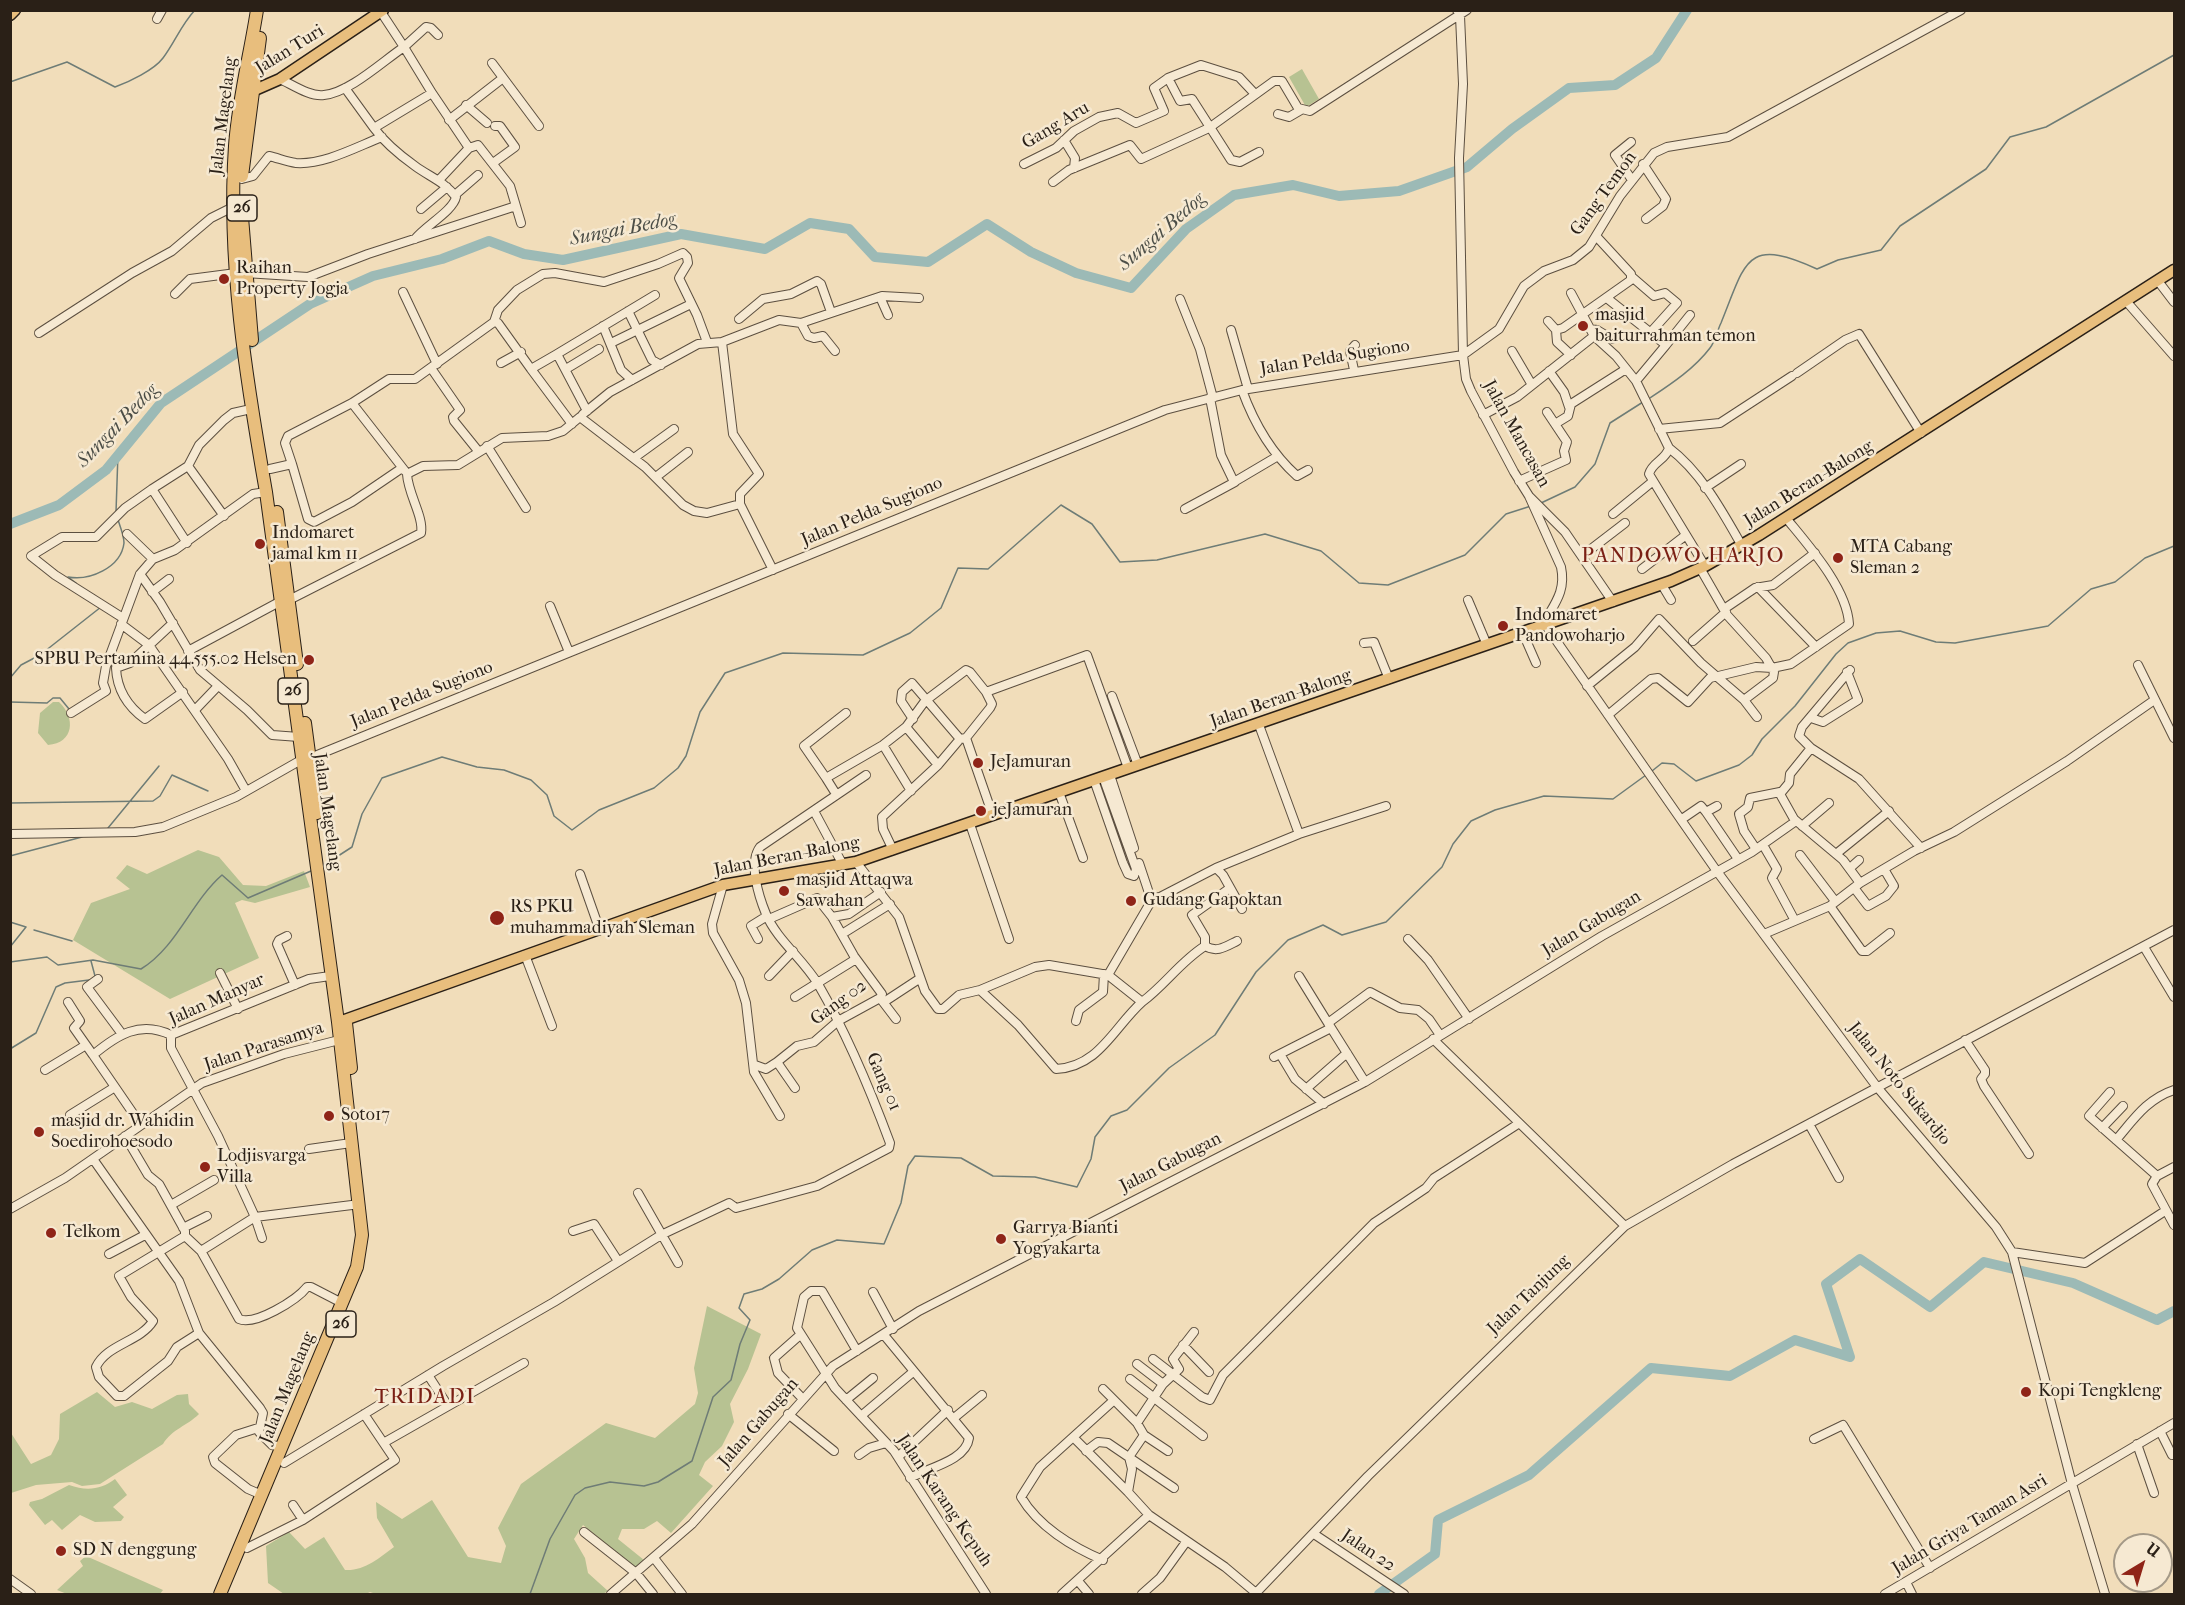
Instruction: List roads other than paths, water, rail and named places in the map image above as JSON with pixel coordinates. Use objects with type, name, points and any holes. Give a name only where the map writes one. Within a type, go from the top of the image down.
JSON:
[{"type":"highway","name":"Jalan Magelang","points":[[241,273],[242,178],[257,10]]},
{"type":"highway","name":"Jalan Magelang","points":[[264,10],[248,93],[235,144],[233,207],[250,361],[270,469],[281,571]]},
{"type":"highway","name":"Jalan Magelang","points":[[250,361],[252,409],[286,600],[330,976],[342,1022]]},
{"type":"highway","name":"Jalan Magelang","points":[[228,1594],[369,1254],[367,1212],[342,1022],[305,759],[298,737],[286,600]]},
{"type":"highway","name":"Jalan Magelang","points":[[220,1594],[283,1447],[342,1303],[361,1250],[360,1204],[351,1143],[344,1039]]},
{"type":"main road","points":[[10,15],[15,10]]},
{"type":"main road","name":"Jalan Turi","points":[[248,93],[280,79],[382,11]]},
{"type":"main road","name":"Jalan Beran-Balong","points":[[342,1022],[723,885],[856,862],[1259,725],[1544,623],[1662,585],[1742,546],[2175,270]]},
{"type":"street","points":[[157,19],[162,10]]},
{"type":"street","name":"Gang Temon","points":[[1463,355],[1499,329],[1524,286],[1544,271],[1573,260],[1596,236],[1643,164],[1654,153],[1668,147],[1728,137],[1961,10]]},
{"type":"street","points":[[382,11],[449,120],[469,148]]},
{"type":"street","points":[[1278,114],[1289,117],[1305,110],[1462,12]]},
{"type":"street","name":"Jalan Mancasan","points":[[1462,12],[1463,84],[1459,158],[1463,355],[1466,379],[1483,415],[1529,496],[1553,518],[1613,602]]},
{"type":"street","points":[[280,79],[308,92],[324,95],[345,88],[404,47],[426,27],[431,28],[438,35]]},
{"type":"street","points":[[492,63],[539,126]]},
{"type":"street","points":[[1256,94],[1239,77],[1201,65],[1168,78],[1180,101],[1190,99],[1231,159],[1236,163],[1259,152]]},
{"type":"street","points":[[449,120],[502,78]]},
{"type":"street","name":"Gang Aru","points":[[1024,164],[1056,148],[1074,131],[1099,117],[1118,113],[1137,123],[1164,111],[1154,87],[1168,78]]},
{"type":"street","points":[[1053,182],[1074,168],[1130,145],[1141,159],[1209,128],[1274,81],[1281,80],[1305,110]]},
{"type":"street","points":[[345,88],[382,137],[417,168],[439,180],[455,195]]},
{"type":"street","points":[[375,128],[432,93]]},
{"type":"street","points":[[466,105],[491,124],[500,126],[515,147],[493,163]]},
{"type":"street","points":[[242,178],[253,176],[269,156],[291,162],[309,162],[341,153],[382,137]]},
{"type":"street","points":[[1064,140],[1075,158],[1074,168]]},
{"type":"street","points":[[1631,142],[1615,155],[1632,180]]},
{"type":"street","points":[[439,180],[469,148],[478,145],[510,186],[521,223]]},
{"type":"street","points":[[1643,164],[1666,199],[1663,206],[1646,219]]},
{"type":"street","points":[[414,240],[422,229],[453,205],[455,195],[478,176]]},
{"type":"street","points":[[421,209],[447,187]]},
{"type":"street","points":[[175,294],[190,279],[241,273],[308,277],[516,206]]},
{"type":"street","points":[[39,333],[132,273],[172,251],[211,218],[233,207]]},
{"type":"street","points":[[1596,236],[1632,277],[1654,296],[1665,293],[1677,303],[1650,333]]},
{"type":"street","points":[[707,342],[679,278],[688,259],[686,254],[680,253],[658,264],[604,282],[555,273],[543,274],[517,290],[498,310],[494,322],[415,379],[389,379],[352,403],[288,436],[285,443],[307,515],[314,522],[405,471],[423,466],[458,465],[501,438],[548,436],[562,431],[610,392],[707,342],[722,342],[779,320],[801,323],[880,297],[919,298]]},
{"type":"street","points":[[1557,330],[1608,299],[1630,282],[1632,277]]},
{"type":"street","points":[[739,319],[763,299],[791,294],[817,281],[821,284],[831,312]]},
{"type":"street","points":[[2158,281],[2175,302]]},
{"type":"street","points":[[403,292],[434,366],[460,410],[453,417],[454,422],[483,449],[526,508]]},
{"type":"street","points":[[1571,293],[1581,316],[1592,332],[1636,381],[1669,448],[1686,462],[1742,546]]},
{"type":"street","points":[[531,369],[655,295]]},
{"type":"street","points":[[880,297],[888,315]]},
{"type":"street","points":[[1180,299],[1200,349],[1221,455],[1232,479],[1236,482]]},
{"type":"street","points":[[1608,299],[1666,345]]},
{"type":"street","points":[[2126,301],[2175,356]]},
{"type":"street","points":[[611,343],[691,304]]},
{"type":"street","points":[[628,311],[652,360],[661,365]]},
{"type":"street","points":[[1636,381],[1690,315]]},
{"type":"street","points":[[1548,321],[1557,330],[1557,342],[1571,355]]},
{"type":"street","points":[[494,322],[498,323],[521,352],[572,424]]},
{"type":"street","points":[[801,323],[808,336],[814,339],[823,336],[835,351]]},
{"type":"street","points":[[603,326],[621,370],[632,380]]},
{"type":"street","points":[[1231,330],[1253,421],[1278,456],[1297,476],[1308,470]]},
{"type":"street","points":[[1483,415],[1532,386],[1571,355],[1592,332],[1597,330],[1612,339]]},
{"type":"street","points":[[1659,429],[1720,423],[1853,335],[1859,334],[1921,433]]},
{"type":"street","points":[[722,342],[733,434],[739,447],[753,462],[759,474],[740,494],[740,504],[773,570]]},
{"type":"street","points":[[1354,370],[1350,351],[1355,345]]},
{"type":"street","points":[[566,369],[598,349]]},
{"type":"street","points":[[1512,351],[1532,386]]},
{"type":"street","points":[[501,363],[521,352]]},
{"type":"street","points":[[557,354],[566,369],[584,414],[656,477],[683,505],[694,511],[707,513],[740,504]]},
{"type":"street","name":"Jalan Pelda Sugiono","points":[[10,834],[148,830],[176,823],[236,796],[245,789],[305,759],[1165,410],[1245,389],[1354,370],[1463,355]]},
{"type":"street","points":[[1569,407],[1626,369]]},
{"type":"street","points":[[1549,372],[1564,392],[1569,407],[1568,416],[1555,424]]},
{"type":"street","points":[[188,651],[421,533],[423,525],[411,500],[405,471],[352,403]]},
{"type":"street","points":[[245,789],[183,692],[149,645],[122,621],[31,556],[36,550],[62,537],[96,537],[125,508],[188,466],[199,445],[224,420],[233,413],[252,409]]},
{"type":"street","points":[[1520,481],[1566,460],[1564,451],[1567,441],[1546,412]]},
{"type":"street","points":[[634,458],[674,429]]},
{"type":"street","points":[[1669,448],[1666,456],[1650,470],[1652,482],[1686,535],[1725,611],[1772,668],[1773,678],[1744,700]]},
{"type":"street","points":[[656,477],[688,452]]},
{"type":"street","points":[[1185,509],[1278,456]]},
{"type":"street","points":[[270,469],[292,464]]},
{"type":"street","points":[[1705,488],[1741,464]]},
{"type":"street","points":[[188,466],[224,516]]},
{"type":"street","points":[[1613,514],[1652,482]]},
{"type":"street","points":[[152,489],[187,543]]},
{"type":"street","points":[[71,713],[106,691],[103,676],[122,621],[140,574],[153,559],[187,543],[253,494],[266,492]]},
{"type":"street","points":[[1529,496],[1561,567],[1563,578],[1559,598],[1544,623]]},
{"type":"street","points":[[1608,715],[1651,679],[1658,678],[1688,702],[1708,680],[1756,667],[1772,668],[1791,664],[1846,626],[1849,621],[1830,574],[1786,518]]},
{"type":"street","points":[[1582,556],[1625,523]]},
{"type":"street","points":[[127,534],[153,559]]},
{"type":"street","points":[[1642,569],[1686,535]]},
{"type":"street","points":[[1693,641],[1725,611],[1758,587],[1773,585],[1815,553]]},
{"type":"street","points":[[140,574],[200,670],[217,687],[247,710],[272,735],[298,737]]},
{"type":"street","points":[[152,592],[169,579]]},
{"type":"street","points":[[1662,585],[1671,600]]},
{"type":"street","points":[[1758,587],[1816,647]]},
{"type":"street","points":[[1468,600],[1487,645]]},
{"type":"street","points":[[550,606],[569,652]]},
{"type":"street","points":[[1587,686],[1635,647],[1659,619],[1716,677],[1744,700],[1757,717]]},
{"type":"street","name":"Jalan Noto Sukardjo","points":[[1544,623],[1716,870],[1877,1088],[1996,1227],[2012,1252],[2072,1484],[2105,1594]]},
{"type":"street","points":[[173,624],[130,663],[116,670],[118,686],[127,704],[146,719],[183,692]]},
{"type":"street","points":[[1526,630],[1536,663]]},
{"type":"street","name":"Jalan Noto Sukardjo","points":[[1526,630],[1544,634],[1558,644]]},
{"type":"street","points":[[1364,643],[1374,642],[1389,679]]},
{"type":"street","points":[[986,692],[1088,656],[1133,767]]},
{"type":"street","points":[[2138,665],[2154,701],[2175,738]]},
{"type":"street","points":[[826,778],[883,745],[906,727],[925,701],[966,670],[970,672],[986,692],[992,704],[938,765],[911,791],[886,810],[882,817],[883,829],[893,850]]},
{"type":"street","points":[[1811,718],[1823,722],[1858,700],[1848,671],[1798,733],[1801,740],[1811,748],[1859,779],[1921,848]]},
{"type":"street","points":[[913,719],[902,707],[902,692],[912,683],[925,701],[963,739],[993,816]]},
{"type":"street","points":[[195,710],[217,687]]},
{"type":"street","points":[[1112,696],[1133,767]]},
{"type":"street","points":[[1764,934],[1832,903],[1884,869],[1954,832],[2067,761],[2154,701]]},
{"type":"street","points":[[836,794],[804,746],[846,713]]},
{"type":"street","points":[[1259,725],[1299,834]]},
{"type":"street","points":[[906,727],[938,765]]},
{"type":"street","points":[[883,745],[911,791]]},
{"type":"street","points":[[1794,919],[1772,878],[1777,869],[1744,831],[1739,814],[1748,807],[1750,798],[1780,792],[1788,784],[1790,774],[1811,748]]},
{"type":"street","points":[[843,866],[814,811],[866,775]]},
{"type":"street","points":[[1102,778],[1136,869],[1134,876],[1128,874],[1123,862],[1102,778]]},
{"type":"street","points":[[1102,778],[1149,893],[1154,898]]},
{"type":"street","points":[[1059,792],[1083,858]]},
{"type":"street","points":[[1780,792],[1799,824],[1850,868],[1868,906],[1886,896],[1894,886],[1884,869]]},
{"type":"street","name":"Jalan Gabugan","points":[[611,1594],[692,1524],[825,1373],[857,1351],[919,1311],[1365,1082],[1602,936],[1799,824],[1829,802]]},
{"type":"street","points":[[1076,1021],[1079,1010],[1103,992],[1106,975],[1154,898],[1216,868],[1299,834],[1386,806]]},
{"type":"street","points":[[1682,819],[1701,806],[1738,859]]},
{"type":"street","points":[[1706,812],[1717,806]]},
{"type":"street","name":"Gang 01","points":[[661,1235],[729,1203],[736,1208],[817,1186],[891,1146],[838,1021],[817,982],[768,917],[757,878],[755,860],[760,847],[814,811]]},
{"type":"street","points":[[1836,854],[1889,811]]},
{"type":"street","points":[[970,824],[1009,939]]},
{"type":"street","points":[[1800,855],[1862,951],[1867,951],[1890,933]]},
{"type":"street","points":[[1850,868],[1859,860]]},
{"type":"street","points":[[856,862],[899,917],[919,979],[938,1009],[943,1009],[959,995],[980,990],[1007,976],[1049,965],[1106,975],[1142,1002]]},
{"type":"street","points":[[1216,868],[1242,909]]},
{"type":"street","points":[[580,874],[599,928]]},
{"type":"street","points":[[723,885],[712,924],[713,933],[739,980],[746,1003],[756,1076],[780,1116]]},
{"type":"street","points":[[1205,946],[1205,938],[1192,917],[1193,912],[1230,888]]},
{"type":"street","points":[[832,917],[849,914],[881,892]]},
{"type":"street","points":[[758,939],[751,926],[817,898],[832,917],[856,959],[795,997]]},
{"type":"street","points":[[842,934],[890,904]]},
{"type":"street","name":"Jalan Tanjung","points":[[1256,1594],[1368,1476],[1625,1226],[1733,1164],[2175,930]]},
{"type":"street","points":[[287,936],[277,944],[294,985]]},
{"type":"street","points":[[1408,939],[1428,960],[1469,1018]]},
{"type":"street","points":[[980,990],[1018,1025],[1056,1069],[1088,1061],[1110,1041],[1124,1019],[1165,983],[1188,957],[1205,946],[1219,950],[1237,941]]},
{"type":"street","points":[[2144,947],[2175,997]]},
{"type":"street","points":[[769,976],[793,951]]},
{"type":"street","points":[[525,955],[552,1026]]},
{"type":"street","name":"Gang 02","points":[[777,1062],[797,1046],[814,1042],[838,1021],[882,1000],[882,992],[856,959]]},
{"type":"street","points":[[220,973],[238,1009]]},
{"type":"street","name":"Jalan Manyar","points":[[262,1238],[255,1217],[171,1048],[171,1035],[294,985],[321,976],[330,976]]},
{"type":"street","points":[[1299,976],[1365,1082]]},
{"type":"street","points":[[98,979],[87,987],[122,1034]]},
{"type":"street","points":[[896,1019],[882,1000],[919,979]]},
{"type":"street","points":[[1324,1104],[1295,1079],[1277,1056],[1329,1025],[1373,991],[1400,1008],[1418,1010],[1429,1019],[1436,1037],[1518,1124],[1625,1226]]},
{"type":"street","points":[[68,1002],[80,1021],[74,1028],[141,1125]]},
{"type":"street","points":[[93,1054],[122,1034],[144,1027],[171,1035]]},
{"type":"street","name":"Jalan Parasamya","points":[[10,1209],[93,1159],[193,1089],[284,1054],[344,1039]]},
{"type":"street","points":[[1965,1040],[1985,1070],[1981,1079],[1984,1086],[2029,1155]]},
{"type":"street","points":[[45,1070],[86,1045]]},
{"type":"street","points":[[1306,1089],[1347,1053]]},
{"type":"street","points":[[755,1065],[766,1069],[777,1062],[795,1088]]},
{"type":"street","points":[[70,1115],[115,1087]]},
{"type":"street","points":[[2110,1092],[2089,1115],[2157,1176]]},
{"type":"street","points":[[2116,1140],[2146,1104],[2174,1092]]},
{"type":"street","points":[[2102,1128],[2123,1106]]},
{"type":"street","points":[[1153,1359],[1209,1400],[1213,1398],[1220,1379],[1374,1223],[1399,1204],[1426,1188],[1434,1178],[1518,1124]]},
{"type":"street","points":[[1809,1124],[1839,1178]]},
{"type":"street","points":[[125,1136],[148,1175],[159,1184],[184,1232],[201,1251],[242,1320],[250,1320],[286,1305],[301,1297],[307,1287],[318,1290],[342,1303]]},
{"type":"street","points":[[309,1149],[351,1143]]},
{"type":"street","points":[[93,1159],[157,1253],[179,1281],[199,1333],[260,1408],[262,1418],[258,1428],[236,1436],[213,1457],[215,1463],[248,1489],[262,1495]]},
{"type":"street","points":[[2175,1167],[2157,1176],[2152,1184],[2175,1226]]},
{"type":"street","points":[[171,1205],[214,1180]]},
{"type":"street","points":[[638,1193],[678,1263]]},
{"type":"street","points":[[201,1251],[255,1217],[360,1204]]},
{"type":"street","points":[[2012,1252],[2085,1263],[2165,1211]]},
{"type":"street","points":[[199,1333],[177,1347],[168,1361],[124,1396],[117,1396],[99,1377],[96,1366],[105,1355],[152,1324],[153,1321],[119,1279],[128,1269],[157,1253],[207,1216]]},
{"type":"street","points":[[573,1231],[594,1224],[618,1261]]},
{"type":"street","points":[[109,1254],[145,1235]]},
{"type":"street","points":[[284,1462],[554,1302],[661,1235]]},
{"type":"street","points":[[802,1398],[778,1373],[774,1358],[801,1335],[797,1328],[804,1296],[818,1289],[834,1309],[857,1351]]},
{"type":"street","points":[[873,1292],[893,1329]]},
{"type":"street","points":[[1137,1423],[1163,1384],[1179,1369],[1173,1359],[1194,1332]]},
{"type":"street","name":"Jalan Karang Kepuh","points":[[801,1335],[825,1373],[846,1400],[898,1456],[986,1594]]},
{"type":"street","points":[[884,1335],[969,1437],[967,1444],[952,1458],[910,1478]]},
{"type":"street","points":[[1182,1346],[1209,1372]]},
{"type":"street","points":[[385,1443],[524,1363]]},
{"type":"street","points":[[1137,1364],[1163,1384]]},
{"type":"street","points":[[861,1416],[913,1372]]},
{"type":"street","points":[[428,1375],[448,1406]]},
{"type":"street","points":[[846,1400],[873,1378]]},
{"type":"street","points":[[1130,1379],[1203,1436]]},
{"type":"street","points":[[1103,1389],[1137,1423],[1144,1435],[1168,1451]]},
{"type":"street","points":[[954,1418],[982,1395]]},
{"type":"street","points":[[1103,1560],[1084,1552],[1063,1538],[1029,1510],[1022,1497],[1040,1467],[1113,1401]]},
{"type":"street","points":[[898,1456],[948,1410]]},
{"type":"street","points":[[247,1548],[303,1520],[395,1460],[364,1414]]},
{"type":"street","points":[[788,1414],[834,1451]]},
{"type":"street","name":"Jalan Griya Taman Asri","points":[[1885,1594],[2175,1423]]},
{"type":"street","points":[[1814,1439],[1844,1425],[1930,1568]]},
{"type":"street","points":[[258,1428],[267,1441],[283,1447]]},
{"type":"street","points":[[2160,1431],[2172,1455]]},
{"type":"street","points":[[1128,1492],[1132,1469],[1129,1457],[1144,1435]]},
{"type":"street","points":[[1074,1438],[1149,1515],[1225,1567],[1256,1594]]},
{"type":"street","points":[[859,1455],[869,1448],[886,1443]]},
{"type":"street","points":[[1086,1451],[1098,1443],[1108,1443],[1174,1488]]},
{"type":"street","points":[[2138,1444],[2154,1493]]},
{"type":"street","points":[[293,1504],[303,1520]]},
{"type":"street","points":[[1062,1594],[1103,1560],[1149,1515]]},
{"type":"street","points":[[584,1532],[636,1573],[653,1594]]},
{"type":"street","name":"Jalan 22","points":[[1314,1534],[1404,1594]]},
{"type":"street","points":[[1142,1594],[1160,1578],[1186,1542]]},
{"type":"street","points":[[654,1558],[682,1594]]},
{"type":"street","points":[[10,1579],[31,1594]]},
{"type":"street","points":[[1078,1581],[1089,1594]]},
{"type":"street","points":[[1905,1582],[1912,1594]]},
{"type":"street","points":[[12,1594],[19,1585]]},
{"type":"waterway","points":[[10,82],[67,62],[115,87],[121,85],[141,75],[159,62],[195,10]]},
{"type":"waterway","name":"Sungai Bedog","points":[[10,524],[59,505],[106,470],[161,403],[310,304],[373,276],[442,259],[489,241],[524,254],[563,260],[681,234],[765,249],[810,223],[849,229],[875,257],[928,262],[987,224],[1031,252],[1076,273],[1131,288],[1186,229],[1234,195],[1293,185],[1339,196],[1399,191],[1467,167],[1512,129],[1569,88],[1615,85],[1656,58],[1687,10]]},
{"type":"waterway","points":[[1650,398],[1690,369],[1710,348],[1736,284],[1751,261],[1762,256],[1775,255],[1793,259],[1817,269],[1838,260],[1881,250],[1900,226],[1986,169],[2010,137],[2046,127],[2174,55]]},
{"type":"waterway","points":[[1541,503],[1575,487],[1595,464],[1610,423],[1643,402]]},
{"type":"waterway","points":[[116,512],[118,453]]},
{"type":"waterway","points":[[321,867],[352,847],[362,814],[382,778],[442,757],[477,767],[504,770],[531,780],[547,795],[554,816],[572,830],[599,810],[654,788],[678,768],[686,756],[700,712],[725,673],[783,653],[863,655],[910,633],[941,608],[958,568],[988,569],[1061,505],[1092,524],[1120,562],[1157,560],[1265,534],[1321,551],[1359,583],[1388,585],[1465,555],[1506,514],[1531,506]]},
{"type":"waterway","points":[[76,583],[68,577],[85,577],[103,571],[122,552],[123,534],[118,520]]},
{"type":"waterway","points":[[1652,771],[1662,763],[1674,764],[1696,781],[1739,765],[1752,755],[1762,739],[1795,706],[1836,654],[1848,643],[1876,633],[1900,631],[1936,642],[1955,643],[2048,626],[2091,589],[2115,582],[2145,558],[2174,546]]},
{"type":"waterway","points":[[10,678],[21,665],[40,655],[101,607]]},
{"type":"waterway","points":[[10,702],[47,703],[53,698],[60,698],[69,709]]},
{"type":"waterway","points":[[108,828],[159,766]]},
{"type":"waterway","points":[[10,803],[153,801],[160,796],[172,775],[208,791]]},
{"type":"waterway","points":[[530,1594],[550,1539],[575,1495],[585,1488],[610,1482],[644,1486],[658,1482],[692,1461],[713,1397],[731,1380],[740,1344],[750,1320],[739,1308],[744,1294],[762,1289],[779,1279],[812,1250],[837,1240],[884,1244],[901,1203],[908,1166],[915,1156],[961,1158],[993,1176],[1035,1177],[1077,1187],[1091,1159],[1095,1137],[1111,1116],[1127,1110],[1169,1068],[1215,1035],[1256,972],[1288,940],[1323,925],[1342,935],[1386,922],[1442,867],[1453,844],[1471,821],[1495,810],[1544,796],[1613,799],[1646,775]]},
{"type":"waterway","points":[[10,856],[82,837]]},
{"type":"waterway","points":[[10,962],[47,957],[58,965],[93,960],[141,969],[164,949],[201,898],[222,875],[248,898],[311,871]]},
{"type":"waterway","points":[[10,922],[26,927],[10,947]]},
{"type":"waterway","points":[[34,930],[72,941]]},
{"type":"waterway","points":[[91,961],[95,976]]},
{"type":"waterway","points":[[10,1049],[36,1033],[56,987],[65,983],[89,980]]},
{"type":"waterway","points":[[1379,1594],[1435,1554],[1438,1520],[1529,1475],[1651,1368],[1730,1376],[1795,1340],[1850,1357],[1826,1284],[1860,1259],[1930,1307],[1984,1262],[2073,1283],[2157,1320],[2174,1311]]},
{"type":"place","name":"Raihan Property Jogja","points":[[224,279]]},
{"type":"place","name":"masjid baiturrahman temon","points":[[1583,326]]},
{"type":"place","name":"Indomaret jamal km 11","points":[[260,544]]},
{"type":"place","name":"MTA Cabang Sleman 2","points":[[1838,558]]},
{"type":"place","name":"Indomaret Pandowoharjo","points":[[1503,626]]},
{"type":"place","name":"SPBU Pertamina 44.555.02 Helsen","points":[[309,660]]},
{"type":"place","name":"JeJamuran","points":[[978,763]]},
{"type":"place","name":"jeJamuran","points":[[981,811]]},
{"type":"place","name":"masjid Attaqwa Sawahan","points":[[784,891]]},
{"type":"place","name":"Gudang Gapoktan","points":[[1131,901]]},
{"type":"place","name":"RS PKU muhammadiyah Sleman","points":[[497,918]]},
{"type":"place","name":"Soto17","points":[[329,1116]]},
{"type":"place","name":"masjid dr. Wahidin Soedirohoesodo","points":[[39,1132]]},
{"type":"place","name":"Lodjisvarga Villa","points":[[205,1167]]},
{"type":"place","name":"Telkom","points":[[51,1233]]},
{"type":"place","name":"Garrya Bianti Yogyakarta","points":[[1001,1239]]},
{"type":"place","name":"Kopi Tengkleng","points":[[2026,1392]]},
{"type":"place","name":"SD N denggung","points":[[61,1551]]},
{"type":"district","name":"PANDOWO HARJO","points":[[1683,557]]},
{"type":"district","name":"TRIDADI","points":[[425,1398]]}]
